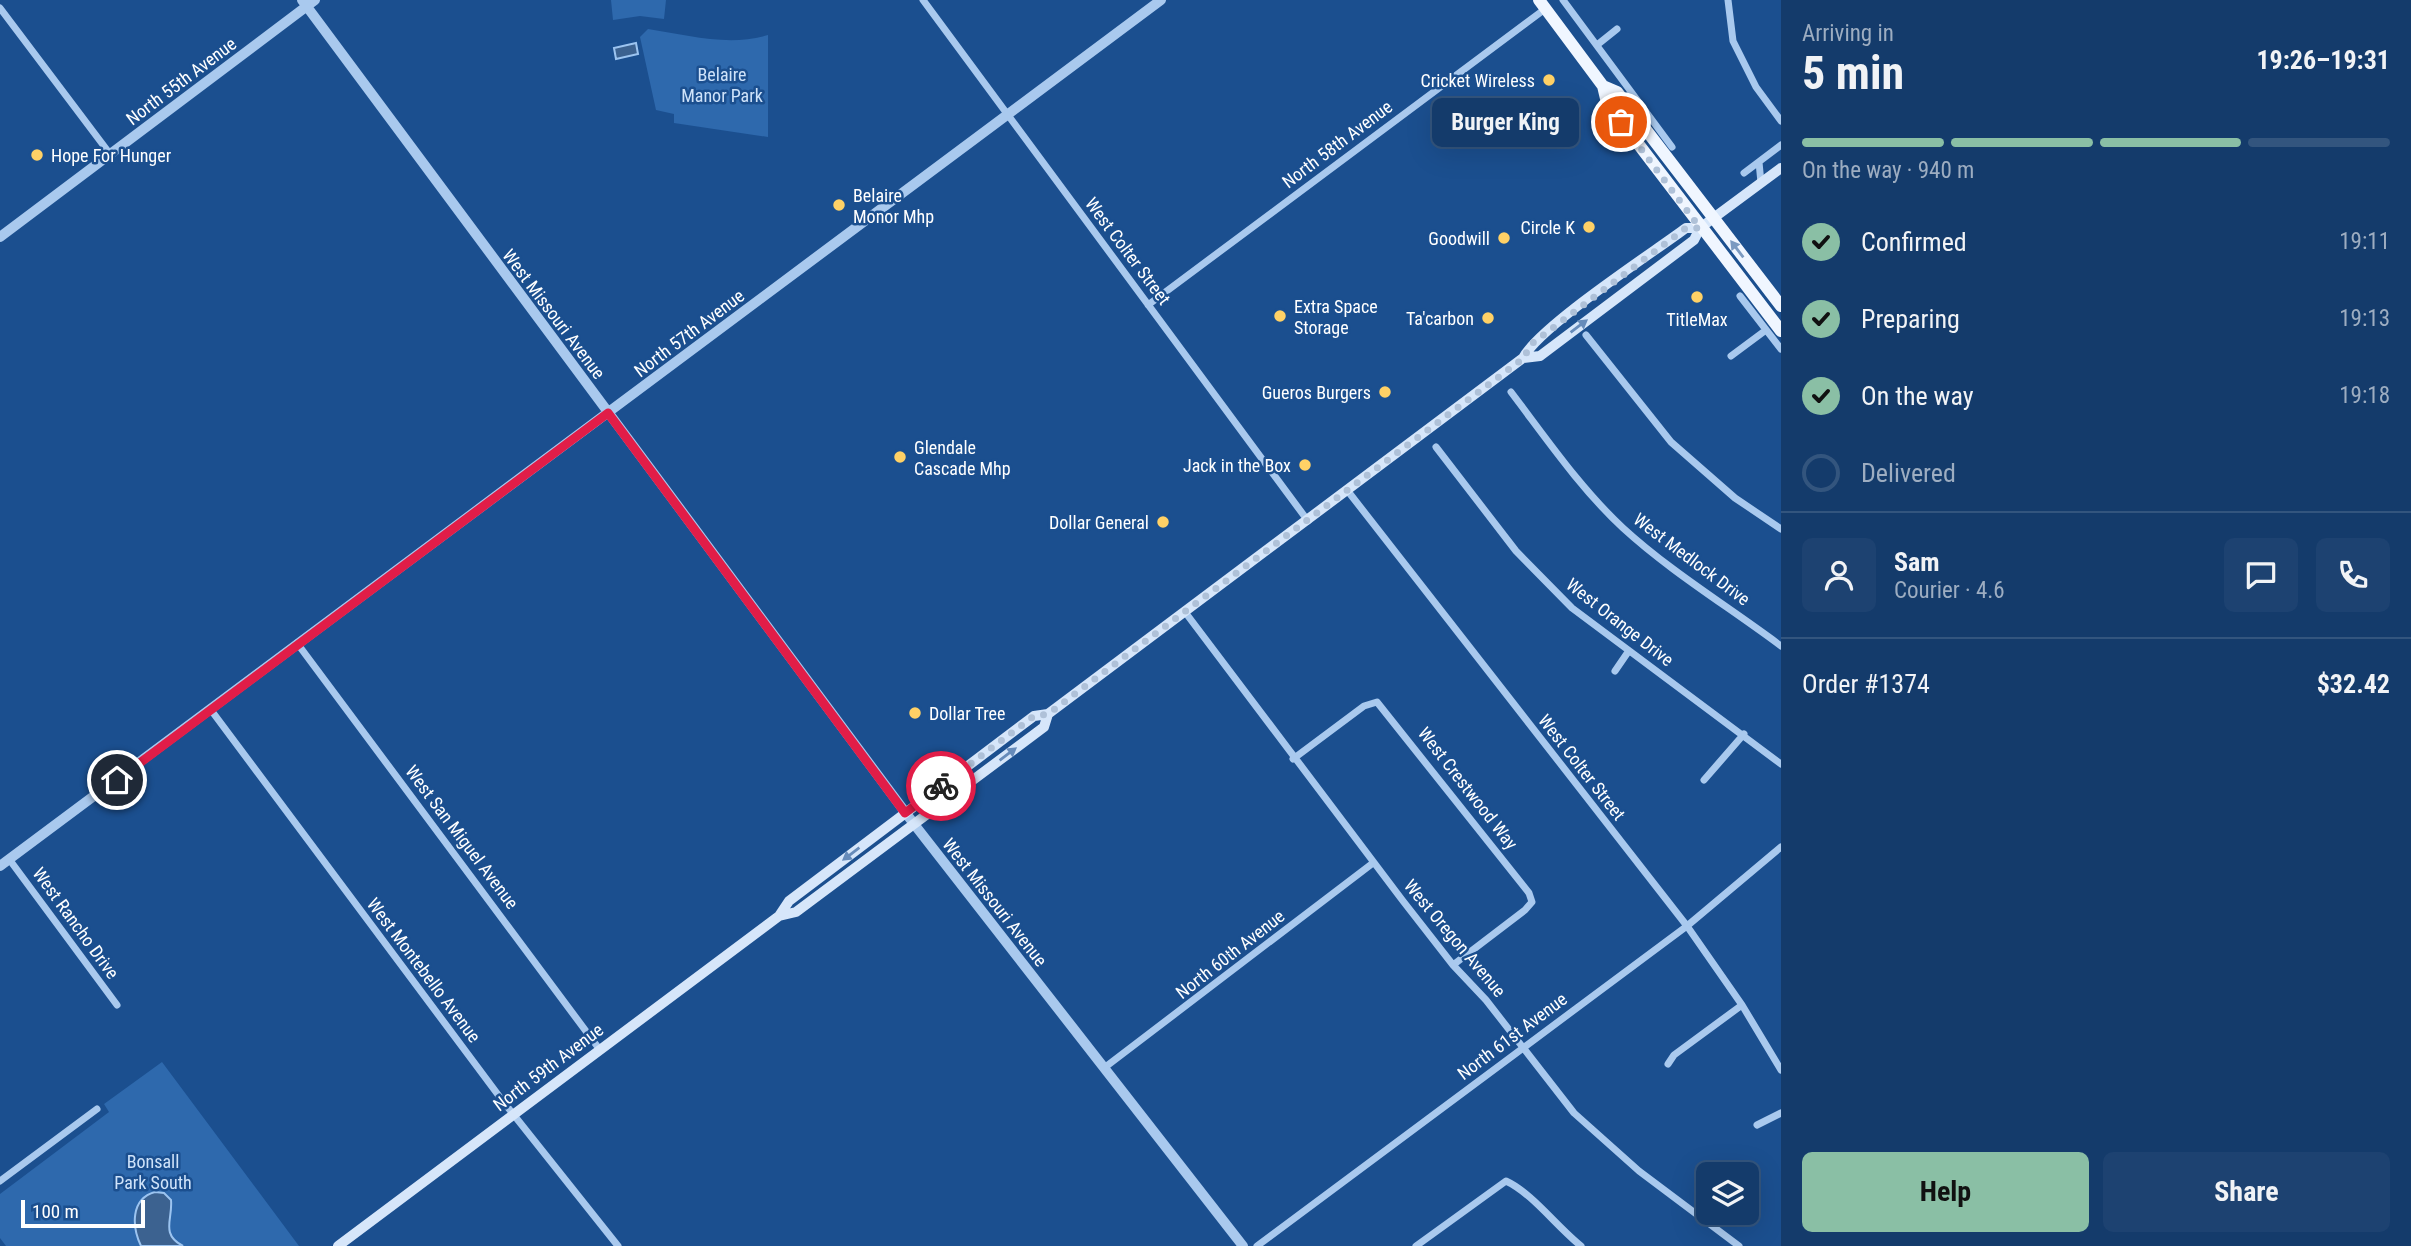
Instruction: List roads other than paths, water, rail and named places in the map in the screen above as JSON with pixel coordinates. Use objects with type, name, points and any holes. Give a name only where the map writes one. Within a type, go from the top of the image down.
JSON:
[{"type":"main road","points":[[1542,4],[1603,86],[1607,103],[1755,307],[1781,331]]},
{"type":"main road","points":[[1603,86],[1617,92],[1657,135],[1713,218],[1781,306]]},
{"type":"main road","name":"North 59th Avenue","points":[[338,1246],[779,916],[789,901],[1034,716],[1048,714],[1524,358],[1540,356],[1694,240],[1700,228],[1781,168]]},
{"type":"main road","name":"North 59th Avenue","points":[[779,916],[796,912],[1044,727],[1048,714]]},
{"type":"street","name":"West Colter Street","points":[[923,0],[1308,521]]},
{"type":"street","name":"North 57th Avenue","points":[[0,866],[1161,0]]},
{"type":"street","points":[[1563,0],[1597,45],[1657,135],[1672,147]]},
{"type":"street","points":[[1728,0],[1733,41],[1756,87],[1781,121]]},
{"type":"street","name":"North 55th Avenue","points":[[0,237],[308,2]]},
{"type":"street","name":"West Missouri Avenue","points":[[308,2],[905,813],[1243,1246]]},
{"type":"street","name":"North 58th Avenue","points":[[1148,305],[1542,4]]},
{"type":"street","points":[[0,8],[110,154]]},
{"type":"street","points":[[1597,45],[1617,29]]},
{"type":"street","points":[[1744,173],[1781,145]]},
{"type":"street","points":[[1759,162],[1760,183]]},
{"type":"street","points":[[1740,296],[1755,307],[1766,330],[1781,349]]},
{"type":"street","points":[[1731,356],[1766,330]]},
{"type":"street","points":[[1586,335],[1671,442],[1735,498],[1781,530]]},
{"type":"street","name":"West Medlock Drive","points":[[1511,392],[1582,484],[1622,527],[1661,560],[1781,646]]},
{"type":"street","name":"West Orange Drive","points":[[1436,447],[1478,504],[1538,575],[1572,608],[1781,764]]},
{"type":"street","name":"West Colter Street","points":[[1347,490],[1687,926],[1742,1005],[1781,1070]]},
{"type":"street","name":"West Oregon Avenue","points":[[1185,612],[1262,711],[1293,759],[1373,863],[1453,965],[1475,986],[1574,1113],[1639,1171],[1739,1246]]},
{"type":"street","name":"West San Miguel Avenue","points":[[298,643],[600,1050]]},
{"type":"street","points":[[1615,671],[1628,652]]},
{"type":"street","name":"West Crestwood Way","points":[[1293,759],[1371,702],[1383,705],[1530,893],[1532,902],[1453,965]]},
{"type":"street","name":"West Montebello Avenue","points":[[211,710],[514,1115],[618,1246]]},
{"type":"street","points":[[1703,780],[1744,734]]},
{"type":"street","name":"North 61st Avenue","points":[[1257,1246],[1687,926],[1781,846]]},
{"type":"street","name":"West Rancho Drive","points":[[9,859],[117,1006]]},
{"type":"street","name":"North 60th Avenue","points":[[1104,1068],[1373,863]]},
{"type":"street","points":[[1668,1064],[1674,1055],[1742,1005]]},
{"type":"street","points":[[0,1181],[97,1109]]},
{"type":"street","points":[[1757,1125],[1781,1112]]},
{"type":"street","points":[[1416,1246],[1506,1181],[1521,1188],[1541,1211],[1581,1246]]},
{"type":"place","name":"Cricket Wireless","points":[[1549,80]]},
{"type":"place","name":"Burger King","points":[[1621,122]]},
{"type":"place","name":"Hope For Hunger","points":[[37,155]]},
{"type":"place","name":"Belaire Monor Mhp","points":[[839,205]]},
{"type":"place","name":"Circle K","points":[[1589,227]]},
{"type":"place","name":"Goodwill","points":[[1504,238]]},
{"type":"place","name":"TitleMax","points":[[1697,297]]},
{"type":"place","name":"Extra Space Storage","points":[[1280,316]]},
{"type":"place","name":"Ta'carbon","points":[[1488,318]]},
{"type":"place","name":"Gueros Burgers","points":[[1385,392]]},
{"type":"place","name":"Glendale Cascade Mhp","points":[[900,457]]},
{"type":"place","name":"Jack in the Box","points":[[1305,465]]},
{"type":"place","name":"Dollar General","points":[[1163,522]]},
{"type":"place","name":"Dollar Tree","points":[[915,713]]},
{"type":"park label","name":"Belaire Manor Park","points":[[722,84]]},
{"type":"park label","name":"Bonsall Park South","points":[[153,1171]]}]
